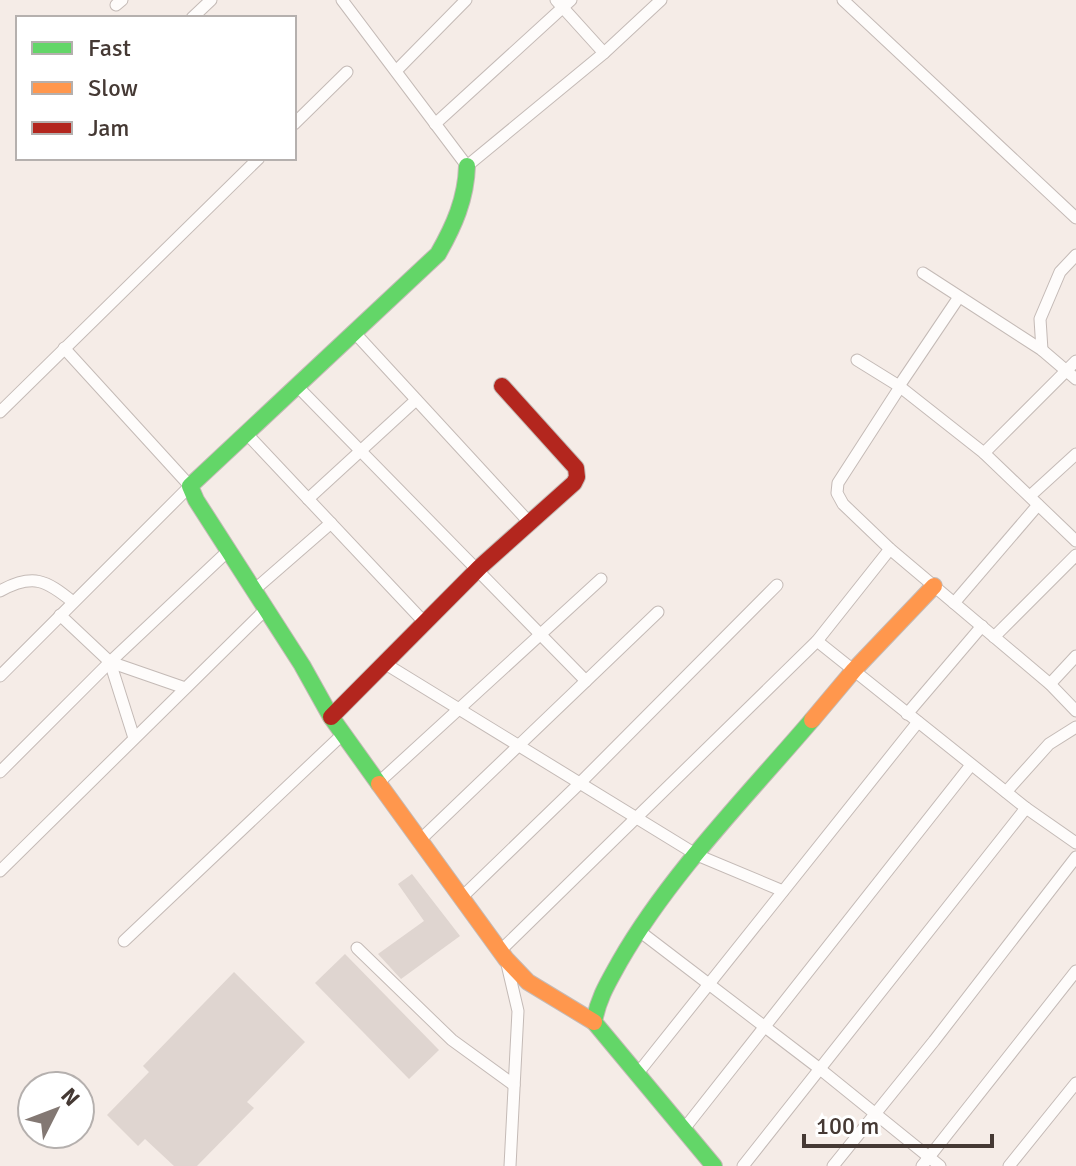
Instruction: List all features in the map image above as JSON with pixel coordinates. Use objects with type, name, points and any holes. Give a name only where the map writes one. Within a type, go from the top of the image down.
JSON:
[{"type":"street","points":[[194,16],[211,0]]},
{"type":"street","points":[[0,676],[190,486],[438,254],[462,207],[467,188],[467,166],[342,0]]},
{"type":"street","points":[[396,71],[466,0]]},
{"type":"street","points":[[467,166],[604,53],[661,0]]},
{"type":"street","points":[[843,0],[1076,218]]},
{"type":"street","points":[[435,124],[563,3],[604,53]]},
{"type":"street","points":[[296,122],[347,72]]},
{"type":"street","points":[[0,412],[257,160]]},
{"type":"street","points":[[1042,350],[1040,319],[1060,272],[1076,255]]},
{"type":"street","points":[[923,273],[1042,350],[1076,379]]},
{"type":"street","points":[[959,297],[838,483],[837,493],[843,504],[890,549],[1050,684],[1076,711]]},
{"type":"street","points":[[354,332],[528,521]]},
{"type":"street","points":[[64,348],[190,486],[331,717],[503,955],[528,982],[594,1022],[714,1166]]},
{"type":"street","points":[[857,360],[899,387],[984,453],[1076,541]]},
{"type":"street","points":[[984,453],[1076,361]]},
{"type":"street","points":[[297,386],[586,681]]},
{"type":"street","points":[[331,717],[477,570],[528,521],[574,483],[576,468],[502,386]]},
{"type":"street","points":[[308,499],[416,400]]},
{"type":"street","points":[[246,433],[424,622]]},
{"type":"street","points":[[954,603],[1034,501],[1076,454]]},
{"type":"street","points":[[254,590],[331,523]]},
{"type":"street","points":[[503,955],[817,641],[890,549]]},
{"type":"street","points":[[0,772],[110,662],[228,551]]},
{"type":"street","points":[[994,637],[1076,555]]},
{"type":"street","points":[[378,783],[601,579]]},
{"type":"street","points":[[0,591],[14,583],[39,580],[50,583],[73,602]]},
{"type":"street","points":[[460,899],[777,585]]},
{"type":"street","points":[[594,1022],[597,1002],[638,930],[697,855],[854,670],[934,586]]},
{"type":"street","points":[[0,871],[266,609]]},
{"type":"street","points":[[419,841],[658,612]]},
{"type":"street","points":[[60,615],[110,662],[185,688]]},
{"type":"street","points":[[907,714],[982,626]]},
{"type":"street","points":[[817,641],[1026,808],[1076,843]]},
{"type":"street","points":[[1050,684],[1076,656]]},
{"type":"street","points":[[110,662],[134,738]]},
{"type":"street","points":[[384,663],[697,855],[783,891]]},
{"type":"street","points":[[638,1073],[918,722]]},
{"type":"street","points":[[1006,792],[1049,744],[1076,727]]},
{"type":"street","points":[[124,941],[343,734]]},
{"type":"street","points":[[684,1129],[971,765]]},
{"type":"street","points":[[743,1166],[1026,808]]},
{"type":"street","points":[[833,1166],[1076,857]]},
{"type":"street","points":[[638,930],[820,1069],[925,1161],[940,1166]]},
{"type":"street","points":[[357,948],[452,1040],[514,1085]]},
{"type":"street","points":[[503,955],[518,1011],[510,1166]]},
{"type":"street","points":[[925,1161],[1076,971]]},
{"type":"street","points":[[1009,1166],[1076,1083]]},
{"type":"building","points":[[412,874],[460,936],[401,979],[378,954],[424,921],[398,884]]},
{"type":"building","points":[[345,954],[439,1050],[409,1079],[315,983]]},
{"type":"building","points":[[234,972],[305,1042],[247,1102],[254,1108],[197,1166],[174,1166],[145,1139],[138,1146],[107,1115],[149,1072],[143,1066]]},
{"type":"traffic: fast","points":[[379,784],[331,717],[190,486],[438,254],[458,212],[467,166]]},
{"type":"traffic: fast","points":[[714,1166],[594,1022],[604,990],[662,897],[710,836],[812,720]]},
{"type":"traffic: slow","points":[[812,720],[854,670],[934,586]]},
{"type":"traffic: slow","points":[[379,784],[506,959],[528,982],[594,1022]]},
{"type":"traffic: jam","points":[[331,717],[480,567],[574,483],[576,468],[502,386]]}]
